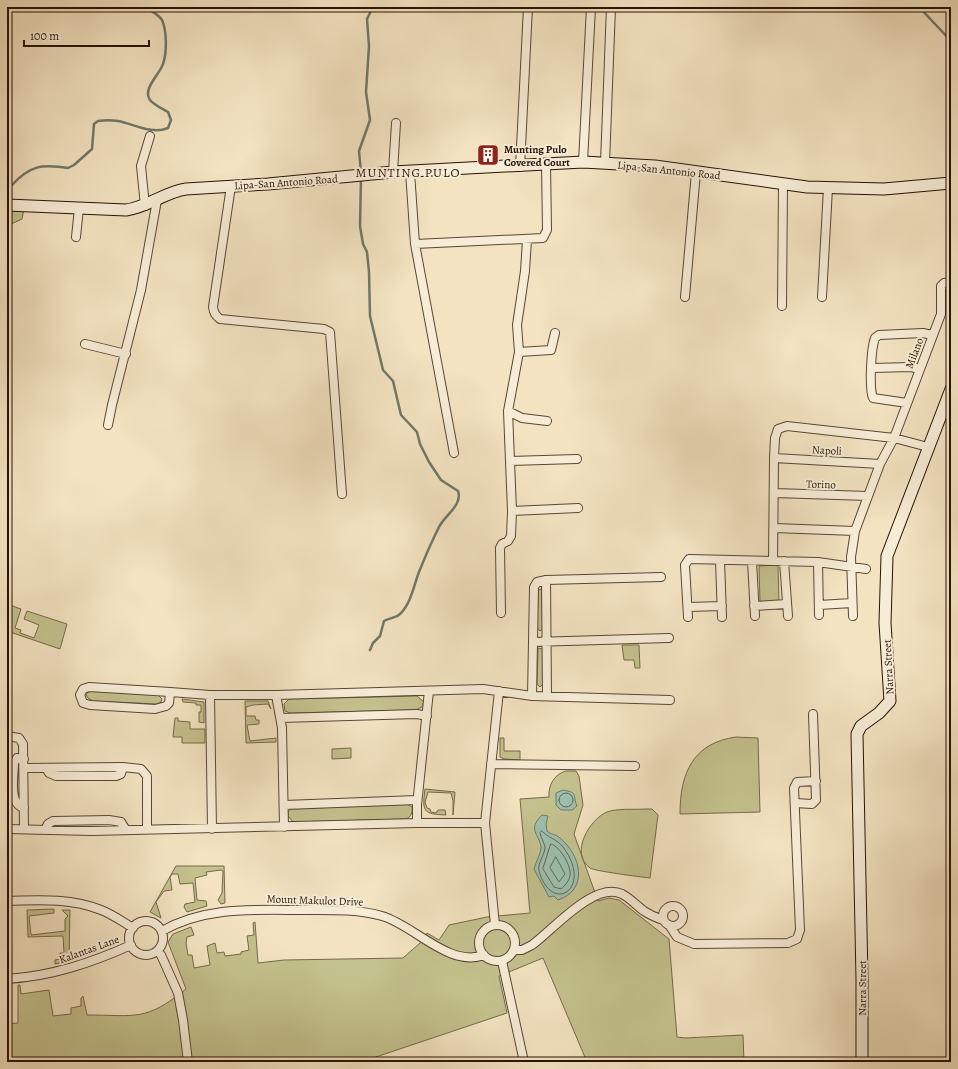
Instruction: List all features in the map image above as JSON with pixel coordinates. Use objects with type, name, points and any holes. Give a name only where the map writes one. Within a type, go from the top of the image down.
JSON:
[{"type":"main road","name":"Lipa-San Antonio Road","points":[[12,204],[117,210],[145,206],[180,190],[342,178],[393,172],[520,167],[583,162],[655,166],[783,184],[828,188],[884,189],[951,183]]},
{"type":"main road","name":"Narra Street","points":[[862,1062],[862,979],[857,734],[861,726],[879,713],[890,701],[885,623],[887,556],[951,391]]},
{"type":"street","points":[[520,167],[528,7]]},
{"type":"street","points":[[583,162],[591,7]]},
{"type":"street","points":[[605,163],[611,7]]},
{"type":"street","points":[[393,172],[396,123]]},
{"type":"street","points":[[145,206],[141,166],[150,136]]},
{"type":"street","points":[[415,244],[527,240],[543,238],[547,230],[546,164]]},
{"type":"street","points":[[410,172],[415,244],[454,453]]},
{"type":"street","points":[[685,297],[696,172]]},
{"type":"street","points":[[782,306],[783,184]]},
{"type":"street","points":[[231,186],[213,307],[214,312],[220,319],[324,329],[330,332],[342,494]]},
{"type":"street","points":[[822,297],[828,188]]},
{"type":"street","points":[[108,425],[147,261],[157,200]]},
{"type":"street","points":[[76,237],[79,208]]},
{"type":"street","points":[[501,613],[500,548],[502,544],[508,541],[511,536],[512,511],[508,411],[519,352],[517,325],[525,271],[527,240]]},
{"type":"street","name":"Milano","points":[[853,616],[851,557],[855,531],[880,464],[894,438],[941,311],[941,286],[944,283],[951,282]]},
{"type":"street","points":[[519,352],[551,350],[555,333]]},
{"type":"street","points":[[907,402],[873,398],[873,342],[879,335],[923,333],[932,335]]},
{"type":"street","points":[[85,344],[126,354]]},
{"type":"street","points":[[872,368],[911,367],[920,369]]},
{"type":"street","points":[[508,411],[522,418],[547,421]]},
{"type":"street","points":[[773,561],[774,458],[776,433],[781,427],[894,438],[928,447]]},
{"type":"street","name":"Napoli","points":[[774,458],[880,464]]},
{"type":"street","points":[[510,461],[577,460]]},
{"type":"street","name":"Torino","points":[[774,493],[868,496]]},
{"type":"street","points":[[512,511],[578,508]]},
{"type":"street","points":[[774,528],[855,531]]},
{"type":"street","points":[[688,617],[685,565],[687,561],[720,560],[818,562],[866,569]]},
{"type":"street","points":[[720,560],[722,617]]},
{"type":"street","points":[[752,561],[755,616]]},
{"type":"street","points":[[784,561],[788,616]]},
{"type":"street","points":[[818,562],[819,615]]},
{"type":"street","points":[[532,696],[534,587],[537,582],[546,580],[661,577]]},
{"type":"street","points":[[546,580],[547,696]]},
{"type":"street","points":[[819,605],[852,603]]},
{"type":"street","points":[[754,606],[787,604]]},
{"type":"street","points":[[688,608],[722,606]]},
{"type":"street","points":[[533,642],[669,638]]},
{"type":"street","points":[[170,692],[169,703],[166,706],[155,709],[90,705],[83,703],[80,696],[83,689],[89,686],[170,692],[210,695],[276,695],[483,689],[532,696],[670,700]]},
{"type":"street","points":[[417,823],[417,800],[429,691]]},
{"type":"street","points":[[495,925],[485,823],[499,691]]},
{"type":"street","points":[[210,695],[212,829]]},
{"type":"street","points":[[276,695],[281,718],[284,827]]},
{"type":"street","points":[[281,718],[417,714],[427,716]]},
{"type":"street","points":[[795,803],[815,803],[816,781],[813,714]]},
{"type":"street","points":[[7,736],[19,738],[22,742],[24,759],[24,829]]},
{"type":"street","points":[[24,759],[17,758],[14,763],[14,799],[17,804],[24,808]]},
{"type":"street","points":[[491,764],[635,766]]},
{"type":"street","points":[[24,768],[46,768],[49,773],[56,776],[116,776],[121,774],[124,767],[138,768],[146,773],[147,829]]},
{"type":"street","points":[[514,950],[522,950],[532,945],[585,900],[602,893],[610,892],[624,894],[644,910],[666,923],[677,937],[694,944],[788,943],[797,939],[800,930],[794,788],[797,782],[816,781]]},
{"type":"street","points":[[284,805],[417,800]]},
{"type":"street","points":[[7,829],[212,829],[417,823],[485,823]]},
{"type":"street","points":[[7,901],[54,900],[90,906],[107,912],[133,928]]},
{"type":"street","name":"Mount Makulot Drive","points":[[162,931],[193,918],[231,910],[344,910],[370,913],[393,920],[450,953],[474,958],[484,955],[491,960],[502,961]]},
{"type":"street","points":[[149,922],[154,924],[162,931],[163,940],[157,951],[145,955],[135,951],[131,945],[130,936],[133,928],[139,923],[149,922]]},
{"type":"street","points":[[484,955],[480,948],[481,936],[489,927],[501,925],[512,931],[516,943],[514,950],[508,958],[502,961],[524,1062]]},
{"type":"street","name":"Kalantas Lane","points":[[7,979],[66,970],[91,962],[131,945]]},
{"type":"street","points":[[157,951],[161,955],[178,993],[188,1062]]},
{"type":"shaded area","points":[[7,208],[24,209],[22,219],[7,226]]},
{"type":"shaded area","points":[[778,565],[779,602],[760,602],[759,566]]},
{"type":"shaded area","points":[[541,589],[543,629],[540,631],[537,628],[538,590]]},
{"type":"shaded area","points":[[7,604],[21,609],[15,628],[21,630],[20,633],[34,638],[39,625],[24,619],[27,611],[67,624],[60,649],[7,631]]},
{"type":"shaded area","points":[[622,645],[639,645],[640,668],[635,668],[634,660],[624,660]]},
{"type":"shaded area","points":[[538,648],[543,649],[543,684],[540,687],[537,684]]},
{"type":"shaded area","points":[[88,692],[158,695],[162,699],[161,702],[157,704],[93,701],[86,695]]},
{"type":"shaded area","points":[[417,696],[424,702],[422,707],[416,710],[290,713],[285,711],[284,704],[289,699]]},
{"type":"shaded area","points":[[182,699],[204,702],[204,723],[199,722],[201,705],[183,702]]},
{"type":"shaded area","points":[[245,701],[268,701],[271,709],[268,704],[246,707],[246,716],[255,716],[256,720],[259,720],[259,724],[247,725],[250,741],[276,738],[276,742],[246,743]]},
{"type":"shaded area","points":[[175,718],[178,718],[178,721],[190,722],[190,729],[205,729],[205,743],[182,743],[182,737],[173,737]]},
{"type":"shaded area","points":[[736,737],[758,738],[760,812],[680,814],[686,773],[692,762],[699,753],[709,746],[721,740]]},
{"type":"shaded area","points":[[500,738],[504,738],[504,751],[520,751],[520,760],[504,759],[500,757]]},
{"type":"shaded area","points":[[351,748],[351,758],[332,759],[332,749]]},
{"type":"shaded area","points":[[566,771],[576,771],[579,776],[583,805],[574,834],[598,901],[609,898],[619,900],[669,939],[677,1037],[685,1038],[743,1035],[744,1062],[587,1062],[543,958],[499,976],[507,1013],[361,1062],[7,1062],[7,1024],[18,1023],[18,985],[20,985],[21,994],[49,990],[53,1016],[71,1014],[71,1008],[81,1006],[81,998],[83,996],[87,1015],[129,1015],[150,1012],[172,1000],[186,989],[168,942],[173,934],[191,927],[194,935],[187,937],[186,943],[188,955],[192,955],[194,968],[210,965],[207,946],[215,943],[217,953],[224,952],[225,956],[241,954],[241,952],[249,950],[247,936],[254,935],[253,923],[255,922],[258,963],[284,960],[403,958],[420,943],[427,933],[439,940],[449,925],[487,917],[530,913],[520,799],[549,797],[553,781],[558,775]]},
{"type":"shaded area","points":[[425,789],[455,792],[453,815],[453,801],[451,793],[428,792],[425,802],[427,808],[430,809],[431,812],[436,813],[438,810],[445,810],[446,815],[428,812],[424,807]]},
{"type":"shaded area","points":[[407,804],[412,807],[412,811],[410,816],[406,819],[293,822],[288,816],[288,812],[291,809]]},
{"type":"shaded area","points":[[652,809],[658,815],[650,878],[593,869],[584,862],[581,854],[584,837],[594,822],[601,816],[611,811]]},
{"type":"shaded area","points":[[176,866],[224,866],[225,903],[221,904],[218,900],[222,893],[223,871],[206,872],[207,875],[195,878],[197,900],[206,901],[207,906],[187,912],[184,907],[185,904],[195,902],[193,883],[180,884],[178,874],[172,874],[170,877],[172,890],[164,891],[156,902],[161,918],[150,912]]},
{"type":"shaded area","points":[[54,909],[54,913],[29,916],[31,935],[65,931],[65,919],[68,916],[62,910],[70,910],[69,961],[55,964],[55,960],[60,959],[60,953],[64,953],[63,936],[28,937],[27,910]]},
{"type":"water","points":[[563,790],[571,792],[574,795],[577,806],[572,810],[561,810],[556,805],[556,793]]},
{"type":"water","points":[[542,815],[548,816],[546,824],[547,831],[560,838],[567,845],[577,862],[578,880],[574,888],[568,895],[558,900],[554,896],[549,897],[534,869],[541,847],[535,831],[535,824]]},
{"type":"waterway","points":[[9,202],[11,186],[24,174],[44,166],[68,168],[74,165],[92,149],[94,124],[98,121],[108,120],[124,122],[149,130],[162,130],[168,128],[171,120],[168,112],[154,104],[148,96],[150,86],[163,64],[166,42],[165,30],[161,18],[145,7]]},
{"type":"waterway","points":[[361,173],[359,151],[370,120],[366,92],[369,46],[367,19],[373,7]]},
{"type":"waterway","points":[[919,7],[951,41]]},
{"type":"waterway","points":[[361,178],[360,226],[363,244],[367,252],[370,316],[383,370],[393,381],[401,415],[417,432],[420,444],[429,462],[441,480],[458,491],[459,496],[453,510],[436,532],[407,604],[399,615],[384,621],[380,636],[373,643],[370,650]]},
{"type":"place","name":"Munting Pulo Covered Court","points":[[488,155]]},
{"type":"district","name":"MUNTING PULO","points":[[408,172]]}]
